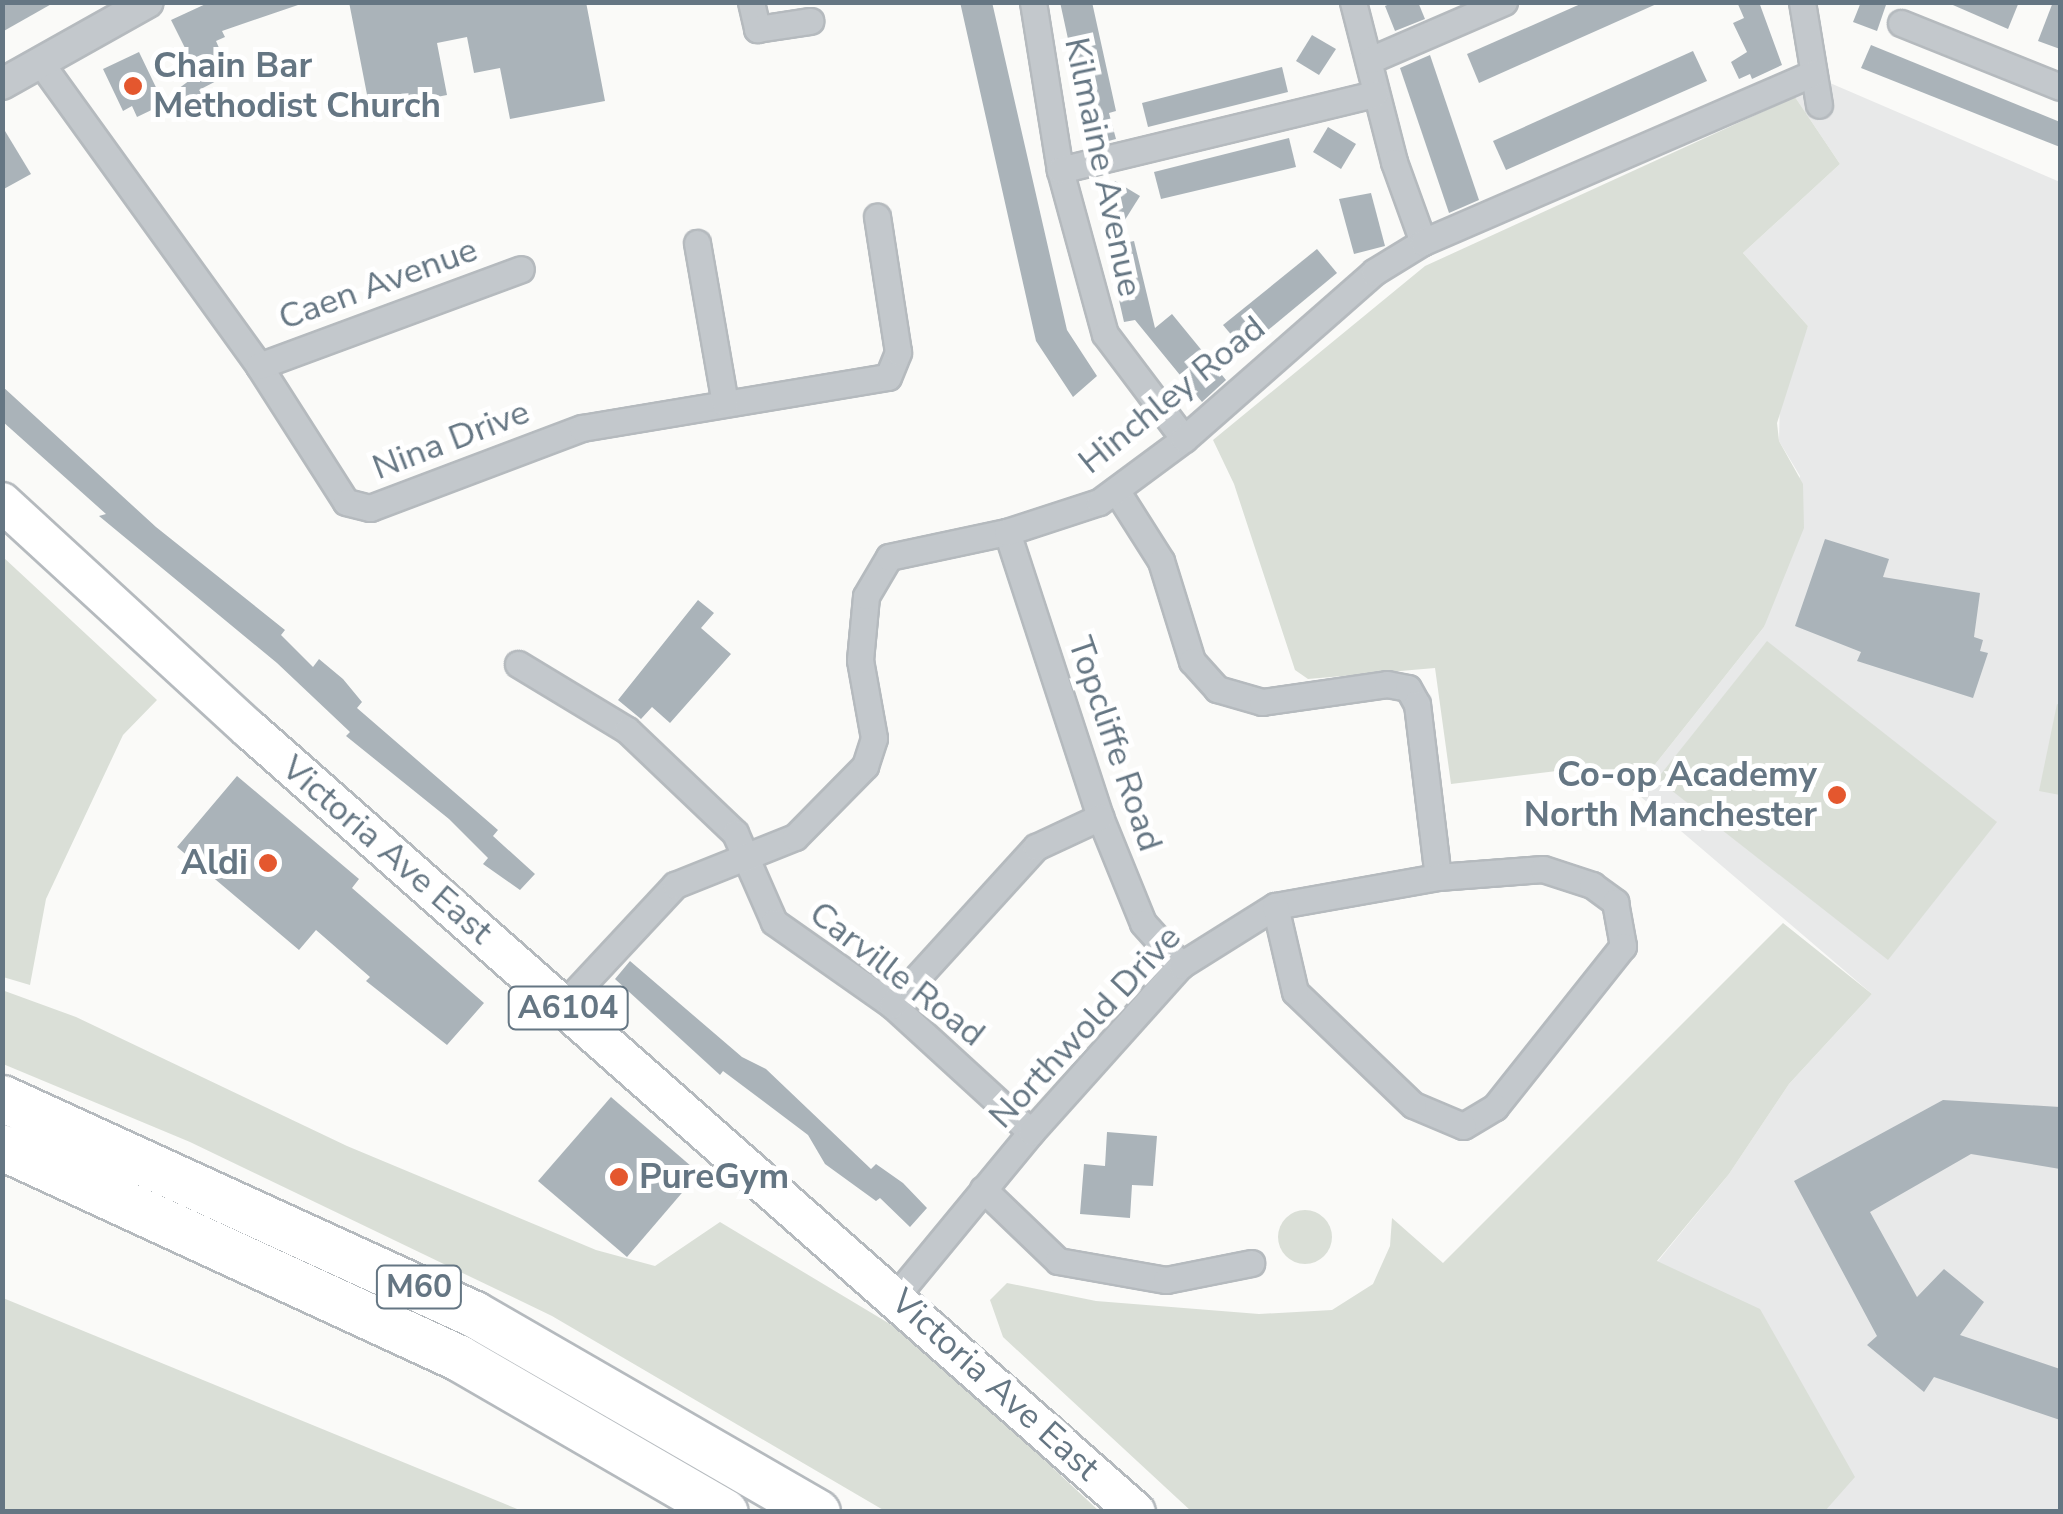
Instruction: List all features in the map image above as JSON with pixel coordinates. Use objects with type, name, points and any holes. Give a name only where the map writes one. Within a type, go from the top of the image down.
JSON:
[{"type":"highway","name":"M60","points":[[2,1098],[474,1314],[818,1512]]},
{"type":"highway","name":"M60","points":[[2,1148],[459,1358],[725,1512]]},
{"type":"main road","name":"Victoria Ave East","points":[[2,502],[249,729],[896,1296],[1136,1512]]},
{"type":"street","points":[[2,84],[148,2]]},
{"type":"street","points":[[751,2],[757,30],[810,21]]},
{"type":"street","name":"Kilmaine Avenue","points":[[1033,2],[1060,170],[1105,334],[1184,439]]},
{"type":"street","points":[[1353,2],[1370,60],[1375,94],[1423,242]]},
{"type":"street","points":[[1370,60],[1504,2]]},
{"type":"street","points":[[1802,2],[1820,105]]},
{"type":"street","points":[[1901,23],[2060,87]]},
{"type":"street","name":"Nina Drive","points":[[40,62],[259,366],[346,502],[370,508],[582,428],[888,377],[898,352],[877,217]]},
{"type":"street","name":"Hinchley Road","points":[[564,1004],[675,884],[811,826],[872,752],[860,660],[866,596],[879,568],[889,557],[1007,532],[1116,490],[1184,439],[1374,272],[1423,242],[1812,74]]},
{"type":"street","points":[[1060,170],[1375,94]]},
{"type":"street","points":[[697,243],[725,403]]},
{"type":"street","name":"Caen Avenue","points":[[259,366],[521,269]]},
{"type":"street","points":[[1116,490],[1161,561],[1192,660],[1216,689],[1262,702],[1387,684],[1408,688],[1416,704],[1438,878]]},
{"type":"street","name":"Topcliffe Road","points":[[1007,532],[1100,817],[1143,923],[1182,965]]},
{"type":"street","name":"Carville Road","points":[[518,664],[627,730],[722,818],[774,922],[892,1005],[1032,1132]]},
{"type":"street","points":[[892,1005],[1036,847],[1100,817]]},
{"type":"street","name":"Northwold Drive","points":[[896,1296],[1032,1132],[1182,965],[1274,906],[1512,868],[1571,875],[1615,902],[1623,928],[1616,959],[1495,1107],[1462,1126],[1413,1105],[1295,992],[1274,906]]},
{"type":"street","points":[[983,1189],[1058,1261],[1166,1280],[1251,1264]]},
{"type":"shaded area","name":"Co-op Academy North Manchester","points":[[1830,83],[2060,182],[2060,1511],[1667,1511],[1649,1272],[1729,1174],[1789,1084],[1872,994],[1634,791],[1764,627],[1800,476],[1779,441],[1780,397],[1808,326],[1743,253],[1840,164],[1795,97]]},
{"type":"shaded area","points":[[1795,97],[1840,164],[1743,253],[1808,326],[1777,423],[1779,441],[1803,484],[1804,528],[1764,627],[1634,791],[1597,766],[1451,784],[1435,668],[1308,679],[1295,670],[1234,484],[1213,440],[1425,266]]},
{"type":"shaded area","points":[[3,557],[157,700],[123,735],[46,899],[30,985],[3,977]]},
{"type":"shaded area","points":[[1767,641],[1997,822],[1888,960],[1657,779]]},
{"type":"shaded area","points":[[2057,704],[2060,705],[2060,795],[2039,791]]},
{"type":"shaded area","points":[[1783,923],[1872,994],[1789,1084],[1729,1174],[1657,1261],[1760,1309],[1855,1477],[1825,1511],[1191,1511],[1003,1337],[990,1300],[1007,1283],[1096,1301],[1259,1314],[1332,1310],[1373,1284],[1390,1246],[1392,1218],[1443,1263]]},
{"type":"shaded area","points":[[2,990],[76,1017],[347,1146],[596,1250],[655,1266],[720,1222],[915,1339],[1099,1511],[885,1511],[552,1316],[190,1142],[3,1064]]},
{"type":"shaded area","points":[[1305,1210],[1324,1218],[1332,1237],[1324,1256],[1305,1264],[1286,1256],[1278,1237],[1286,1218]]},
{"type":"shaded area","points":[[3,1298],[522,1511],[3,1511]]},
{"type":"building","points":[[2,2],[55,2],[2,32]]},
{"type":"building","points":[[210,2],[298,5],[222,31],[225,37],[216,41],[223,57],[216,61],[226,76],[199,90],[210,105],[187,117],[170,95],[198,74],[171,20]]},
{"type":"building","points":[[349,2],[586,2],[605,101],[510,119],[500,68],[474,73],[467,37],[437,43],[447,95],[370,110]]},
{"type":"building","points":[[960,2],[992,2],[1067,330],[1097,376],[1073,397],[1036,341]]},
{"type":"building","points":[[1060,2],[1092,2],[1116,111],[1109,113],[1116,139],[1085,147],[1079,124],[1086,122]]},
{"type":"building","points":[[1418,2],[1425,19],[1395,31],[1385,6]]},
{"type":"building","points":[[1585,2],[1661,2],[1479,83],[1467,54]]},
{"type":"building","points":[[1737,2],[1759,2],[1782,65],[1752,79],[1750,74],[1739,79],[1731,62],[1747,52],[1733,23],[1744,18]]},
{"type":"building","points":[[1861,2],[1887,2],[1877,31],[1853,22]]},
{"type":"building","points":[[1946,2],[2019,2],[2008,29]]},
{"type":"building","points":[[2053,2],[2060,2],[2060,49],[2038,41]]},
{"type":"building","points":[[1312,35],[1336,49],[1319,75],[1296,61]]},
{"type":"building","points":[[1871,45],[2060,122],[2060,147],[1861,68]]},
{"type":"building","points":[[1693,51],[1707,81],[1506,170],[1493,141]]},
{"type":"building","name":"Chain Bar Methodist Church","points":[[139,52],[164,104],[137,117],[132,106],[123,111],[103,69]]},
{"type":"building","points":[[1430,55],[1479,200],[1449,213],[1400,68]]},
{"type":"building","points":[[1282,67],[1288,92],[1148,127],[1142,103]]},
{"type":"building","points":[[2,126],[31,174],[2,190]]},
{"type":"building","points":[[1328,127],[1356,144],[1341,169],[1313,152]]},
{"type":"building","points":[[1289,138],[1296,167],[1161,199],[1154,172]]},
{"type":"building","points":[[1115,181],[1140,196],[1123,223],[1099,208]]},
{"type":"building","points":[[1371,193],[1385,246],[1354,254],[1339,199]]},
{"type":"building","points":[[1134,241],[1155,328],[1172,314],[1226,380],[1202,402],[1135,320],[1124,322],[1107,247]]},
{"type":"building","points":[[1317,249],[1337,273],[1244,350],[1223,325]]},
{"type":"building","points":[[2,386],[156,527],[285,630],[281,635],[313,667],[319,659],[343,679],[362,702],[357,708],[498,830],[493,836],[535,874],[520,890],[483,864],[488,858],[449,819],[346,736],[350,732],[277,663],[99,516],[106,514],[2,421]]},
{"type":"building","points":[[1825,539],[1889,559],[1883,577],[1980,593],[1974,637],[1983,640],[1980,651],[1988,653],[1973,698],[1857,661],[1861,652],[1795,626]]},
{"type":"building","points":[[698,600],[714,613],[701,628],[731,654],[670,723],[652,707],[641,719],[618,700]]},
{"type":"building","points":[[237,776],[359,879],[352,888],[484,1003],[447,1045],[366,981],[370,977],[316,930],[299,950],[177,847]]},
{"type":"building","points":[[630,961],[742,1057],[766,1069],[871,1169],[876,1164],[903,1183],[927,1208],[910,1227],[880,1198],[876,1201],[825,1164],[808,1135],[723,1071],[720,1075],[615,979]]},
{"type":"building","name":"PureGym","points":[[611,1097],[699,1173],[627,1257],[538,1181]]},
{"type":"building","points":[[1943,1100],[2060,1107],[2060,1169],[1971,1154],[1870,1212],[1917,1297],[1944,1269],[1984,1302],[1960,1335],[2060,1369],[2060,1420],[1934,1377],[1924,1392],[1867,1345],[1877,1336],[1794,1181]]},
{"type":"building","points":[[1107,1132],[1157,1136],[1153,1186],[1132,1185],[1130,1218],[1080,1214],[1084,1164],[1105,1166]]},
{"type":"place","name":"Chain Bar Methodist Church","points":[[133,86]]},
{"type":"place","name":"Co-op Academy North Manchester","points":[[1837,795]]},
{"type":"place","name":"Aldi","points":[[268,863]]},
{"type":"place","name":"PureGym","points":[[619,1177]]}]
